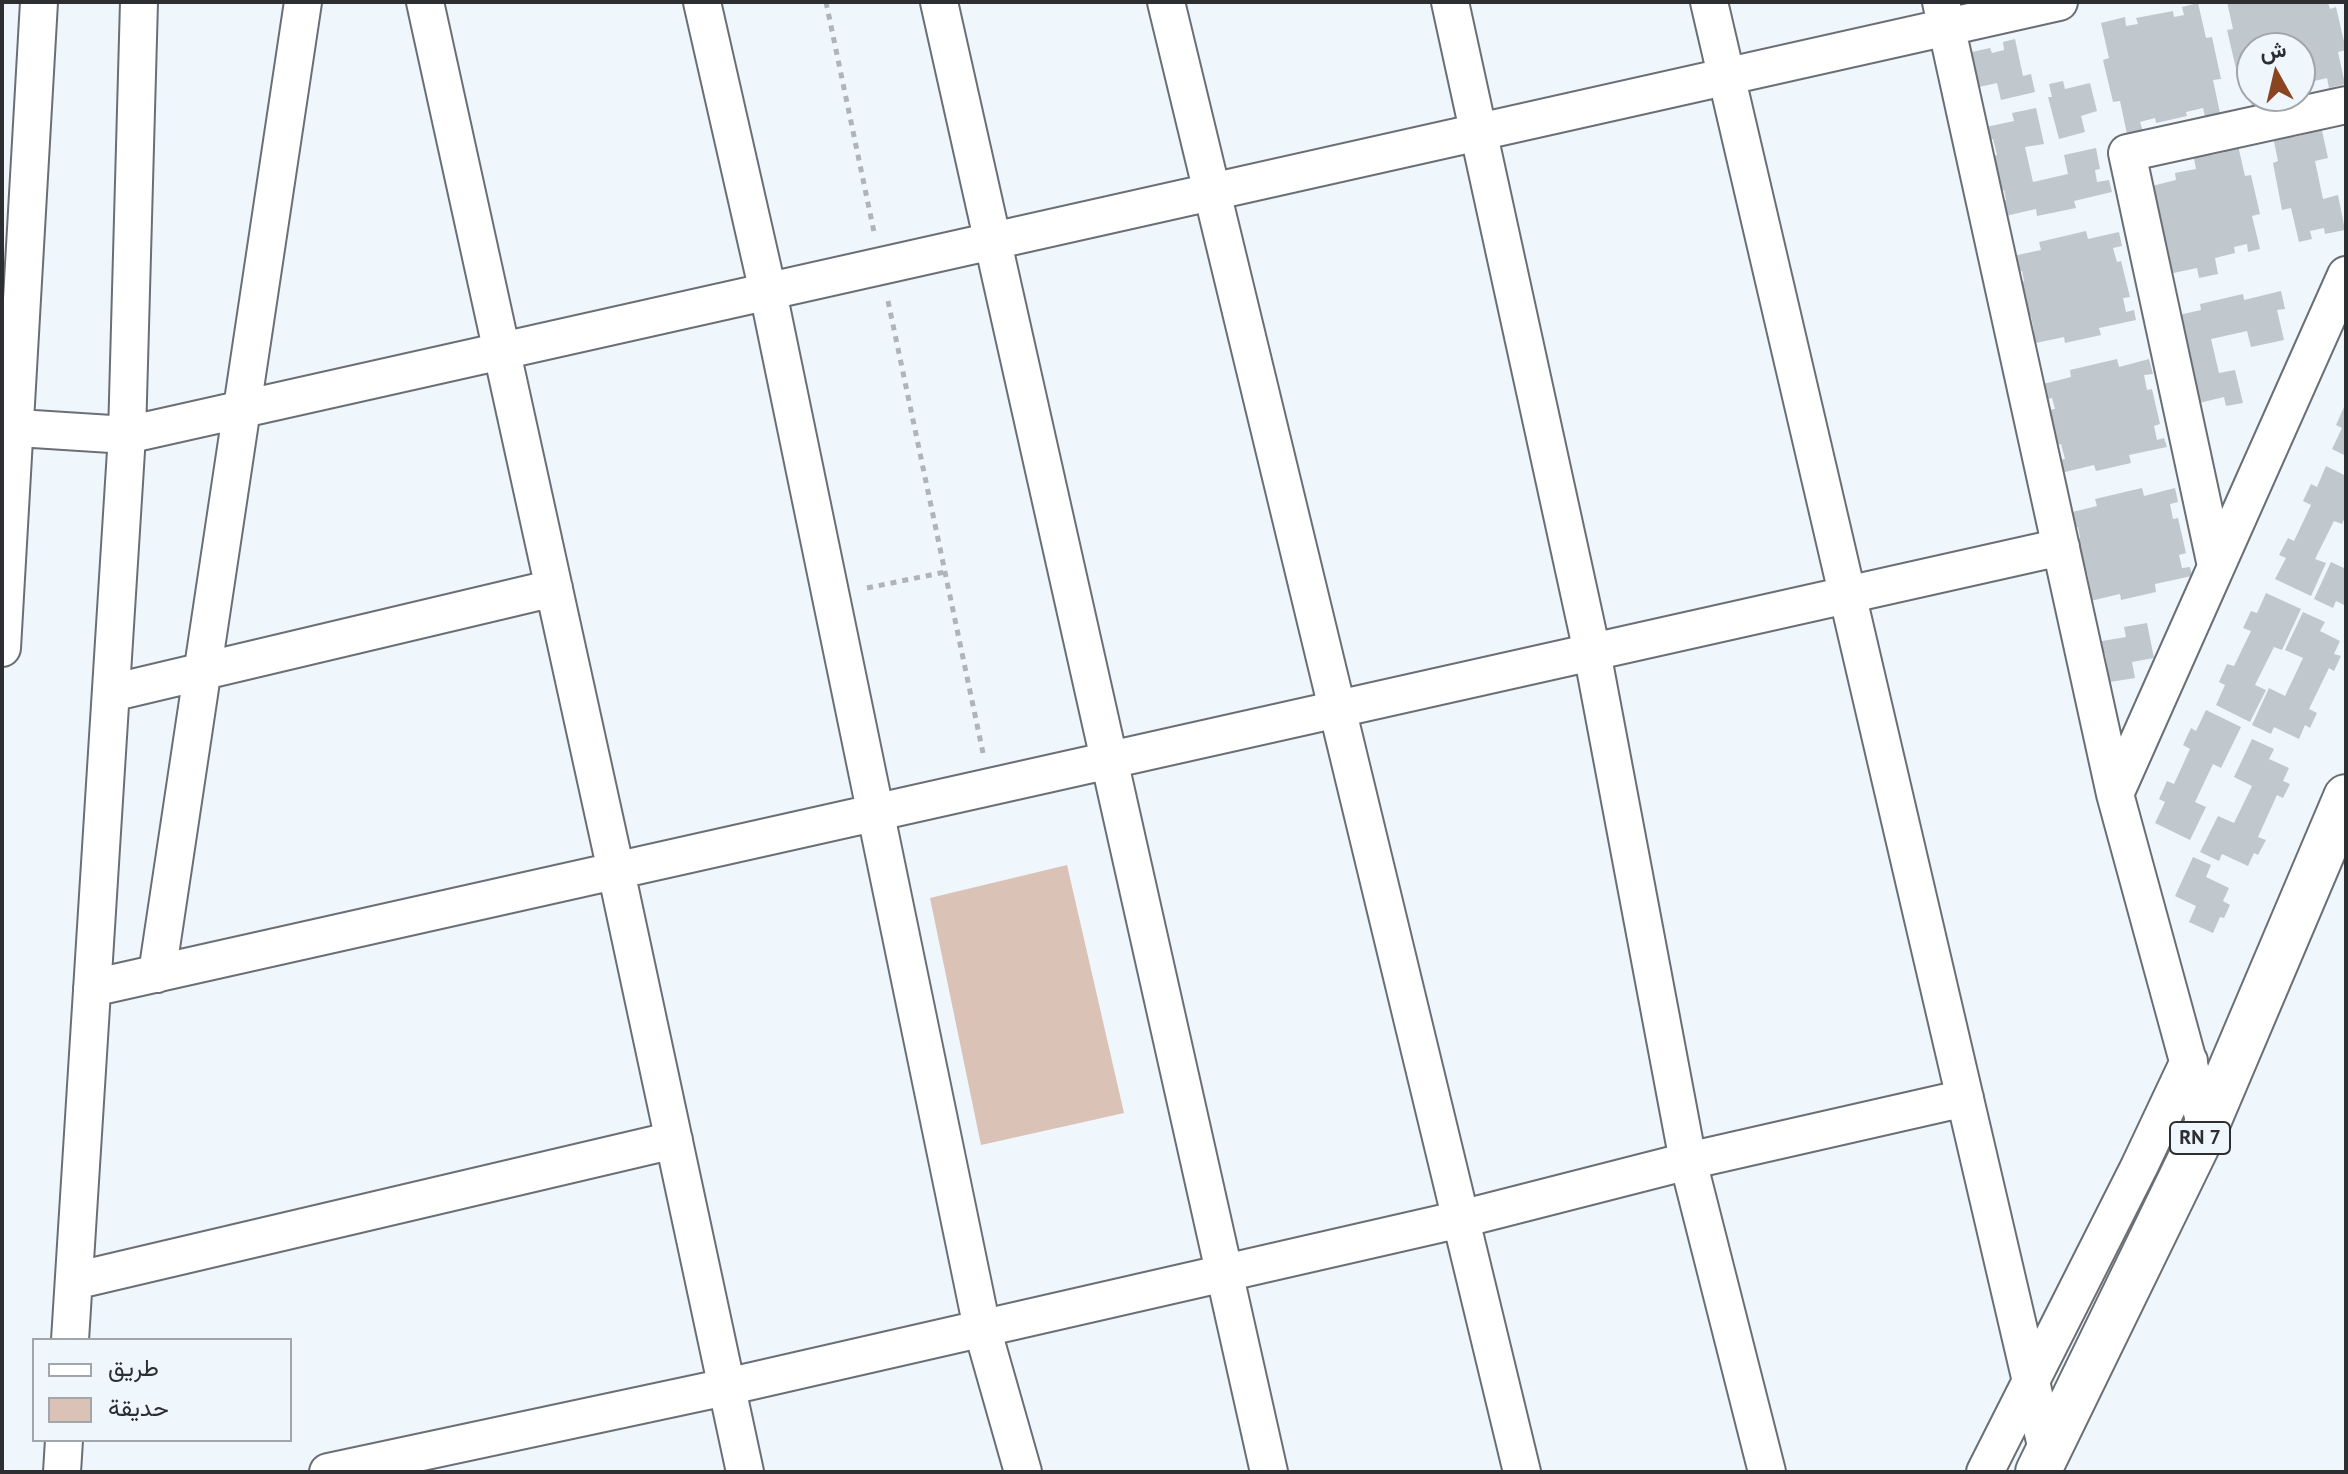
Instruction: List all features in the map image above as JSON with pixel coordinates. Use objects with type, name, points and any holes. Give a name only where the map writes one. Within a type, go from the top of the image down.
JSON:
[{"type":"main road","name":"RN 7","points":[[2043,1461],[2206,1127],[2346,797]]},
{"type":"street","points":[[2,648],[8,427],[39,2]]},
{"type":"street","points":[[70,1338],[127,435],[139,2]]},
{"type":"street","points":[[157,974],[303,2]]},
{"type":"street","points":[[425,2],[745,1472]]},
{"type":"street","points":[[702,2],[768,292],[982,1328],[1023,1472]]},
{"type":"street","points":[[939,2],[1269,1472]]},
{"type":"street","points":[[1166,2],[1522,1472]]},
{"type":"street","points":[[1450,2],[1592,652],[1688,1161],[1767,1472]]},
{"type":"street","points":[[1709,2],[2031,1379],[2043,1461]]},
{"type":"street","points":[[8,427],[127,435],[1726,77],[1944,15],[2059,2]]},
{"type":"street","points":[[1944,15],[2115,794],[2206,1127]]},
{"type":"street","points":[[2216,566],[2127,153],[2346,105]]},
{"type":"street","points":[[2115,794],[2346,275]]},
{"type":"street","points":[[92,988],[2061,547]]},
{"type":"street","points":[[111,693],[554,588]]},
{"type":"street","points":[[1985,1472],[2189,1061]]},
{"type":"street","points":[[328,1472],[726,1387],[1461,1219],[1688,1161],[1965,1098]]},
{"type":"street","points":[[74,1281],[674,1140]]},
{"type":"street","points":[[62,1472],[64,1442]]},
{"type":"path","points":[[826,2],[990,787]]},
{"type":"path","points":[[830,595],[945,572]]},
{"type":"green space","points":[[1067,865],[1124,1113],[981,1145],[930,898]]},
{"type":"building","points":[[2227,2],[2328,2],[2330,9],[2336,7],[2346,50],[2338,52],[2345,84],[2329,88],[2327,78],[2316,81],[2316,32],[2236,32],[2236,69],[2227,30],[2233,29]]},
{"type":"building","points":[[2198,3],[2206,38],[2212,37],[2221,79],[2213,80],[2220,113],[2205,117],[2203,108],[2186,112],[2187,116],[2156,123],[2155,118],[2140,122],[2143,131],[2127,134],[2120,101],[2113,102],[2103,60],[2109,58],[2101,23],[2125,17],[2126,26],[2138,24],[2136,18],[2173,11],[2174,17],[2184,15],[2182,7]]},
{"type":"building","points":[[2015,39],[2023,76],[2031,74],[2035,92],[2001,100],[1997,83],[1979,87],[1972,52],[1990,48],[1992,53],[2004,50],[2003,42]]},
{"type":"building","points":[[2063,81],[2065,89],[2090,83],[2097,111],[2081,116],[2085,132],[2059,139],[2048,97],[2052,97],[2049,84]]},
{"type":"building","points":[[2036,108],[2044,144],[2025,147],[2033,182],[2068,174],[2064,155],[2096,148],[2100,169],[2095,170],[2097,182],[2109,180],[2112,192],[2074,201],[2076,208],[2037,216],[2036,209],[2001,217],[1998,202],[2006,200],[2004,190],[1997,191],[1989,156],[1997,155],[1993,139],[1984,141],[1981,128],[2014,121],[2012,113]]},
{"type":"building","points":[[2321,126],[2328,158],[2315,161],[2323,199],[2338,195],[2345,230],[2325,234],[2324,228],[2310,231],[2312,239],[2299,242],[2291,208],[2282,210],[2273,163],[2278,161],[2272,132],[2292,128],[2294,137]]},
{"type":"building","points":[[2237,141],[2245,176],[2251,175],[2260,214],[2252,216],[2260,249],[2248,252],[2247,244],[2234,247],[2235,253],[2215,258],[2218,274],[2199,278],[2197,268],[2164,275],[2162,266],[2170,264],[2167,245],[2157,248],[2144,188],[2176,180],[2175,173],[2196,169],[2193,153],[2210,149],[2212,155],[2225,152],[2224,144]]},
{"type":"building","points":[[2086,231],[2088,239],[2119,232],[2122,246],[2113,248],[2117,262],[2121,261],[2130,297],[2123,298],[2126,312],[2134,310],[2136,320],[2099,328],[2101,335],[2065,343],[2064,337],[2031,344],[2028,333],[2034,331],[2031,316],[2025,317],[2017,283],[2024,281],[2022,271],[2012,273],[2008,257],[2041,250],[2039,242]]},
{"type":"building","points":[[2281,291],[2285,309],[2277,310],[2284,340],[2251,347],[2247,331],[2211,339],[2219,373],[2235,370],[2243,403],[2226,406],[2224,397],[2191,405],[2189,398],[2198,396],[2170,317],[2201,310],[2200,304],[2243,294],[2244,300]]},
{"type":"building","points":[[2117,359],[2119,367],[2149,359],[2153,374],[2144,375],[2147,390],[2152,389],[2160,424],[2154,426],[2157,440],[2164,438],[2167,447],[2129,455],[2131,463],[2096,471],[2094,465],[2061,473],[2058,460],[2065,459],[2061,444],[2056,445],[2048,410],[2055,409],[2052,398],[2043,400],[2039,385],[2071,377],[2070,370]]},
{"type":"building","points":[[2344,407],[2346,456],[2332,449],[2342,428],[2336,425]]},
{"type":"building","points":[[2326,466],[2346,476],[2346,515],[2342,524],[2334,521],[2315,559],[2326,563],[2311,596],[2275,579],[2286,558],[2279,555],[2288,538],[2294,541],[2311,505],[2303,501],[2311,484],[2317,487]]},
{"type":"building","points":[[2142,488],[2144,496],[2175,488],[2178,502],[2170,504],[2173,519],[2178,518],[2186,553],[2179,555],[2182,568],[2190,567],[2192,576],[2155,584],[2156,592],[2121,600],[2120,594],[2086,602],[2084,590],[2090,588],[2087,573],[2081,574],[2073,539],[2080,538],[2078,527],[2068,529],[2064,514],[2097,506],[2095,499]]},
{"type":"building","points":[[2331,562],[2346,569],[2346,606],[2336,601],[2333,608],[2314,599]]},
{"type":"building","points":[[2266,593],[2301,609],[2282,650],[2274,647],[2255,685],[2266,690],[2250,722],[2216,705],[2225,685],[2219,682],[2227,664],[2234,666],[2251,631],[2243,628],[2251,611],[2257,613]]},
{"type":"building","points":[[2303,612],[2325,622],[2320,631],[2340,641],[2334,654],[2341,656],[2334,671],[2329,668],[2309,709],[2317,713],[2310,728],[2305,725],[2299,739],[2274,727],[2271,734],[2252,725],[2269,688],[2285,696],[2303,658],[2285,650]]},
{"type":"building","points":[[2147,623],[2154,658],[2132,662],[2135,678],[2110,682],[2105,653],[2098,654],[2096,642],[2126,637],[2124,627]]},
{"type":"building","points":[[2206,710],[2241,727],[2221,768],[2213,764],[2195,802],[2206,807],[2190,840],[2155,823],[2165,802],[2159,799],[2167,781],[2174,784],[2190,749],[2183,745],[2191,728],[2196,731]]},
{"type":"building","points":[[2252,739],[2274,749],[2269,759],[2289,768],[2283,781],[2290,784],[2283,798],[2277,795],[2258,837],[2266,840],[2258,855],[2254,853],[2248,866],[2222,854],[2219,861],[2200,852],[2218,816],[2234,823],[2252,786],[2234,777]]},
{"type":"building","points":[[2193,857],[2211,865],[2206,877],[2229,888],[2223,901],[2230,905],[2213,933],[2189,922],[2196,906],[2175,896]]}]
